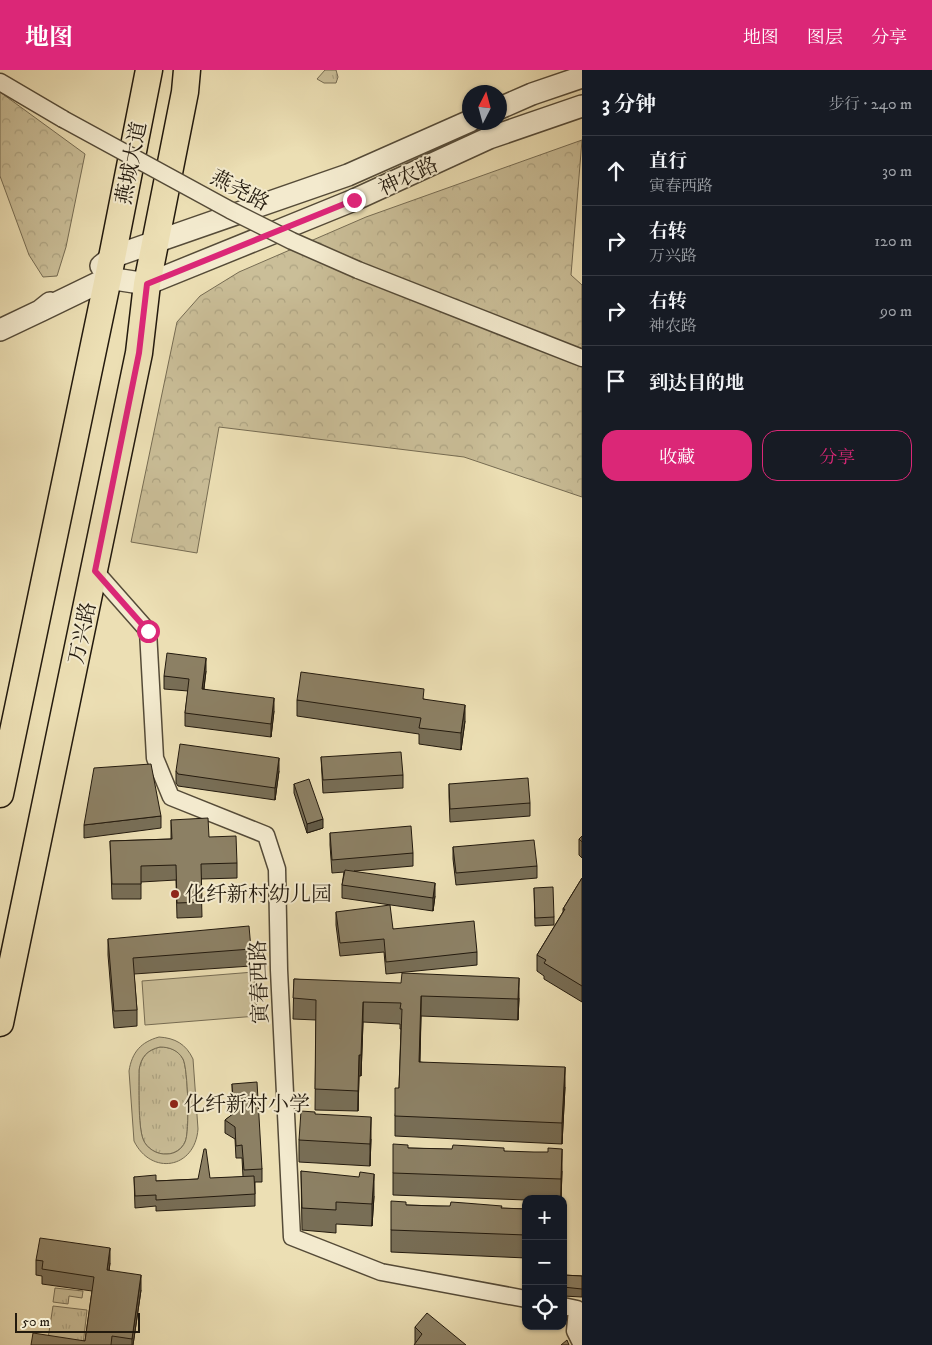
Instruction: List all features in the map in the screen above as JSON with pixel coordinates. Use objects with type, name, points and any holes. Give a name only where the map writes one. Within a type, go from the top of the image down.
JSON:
[{"type":"main road","name":"燕城大道","points":[[110,267],[149,70]]},
{"type":"main road","name":"燕城大道","points":[[156,242],[185,92],[187,70]]},
{"type":"main road","name":"万兴路","points":[[0,1023],[139,353],[147,284],[156,242]]},
{"type":"main road","points":[[0,794],[110,267]]},
{"type":"street","points":[[507,105],[532,94],[582,77]]},
{"type":"street","name":"燕尧路","points":[[0,82],[63,119],[230,210],[292,241],[358,270],[582,358]]},
{"type":"street","name":"神农路","points":[[147,284],[354,200],[489,138],[582,106]]},
{"type":"street","name":"神农路","points":[[0,330],[40,311],[110,267],[156,242],[348,175],[462,125]]},
{"type":"street","points":[[110,267],[147,284]]},
{"type":"street","name":"寅春西路","points":[[95,571],[148,631],[155,758],[171,798],[266,835],[277,870],[278,970],[292,1237],[380,1272],[522,1298]]},
{"type":"street","points":[[567,1307],[577,1309],[575,1330],[582,1345]]},
{"type":"green space","points":[[325,70],[336,70],[338,77],[336,83],[324,83],[317,79]]},
{"type":"green space","points":[[0,92],[85,154],[66,247],[57,276],[43,277],[29,255],[0,176]]},
{"type":"green space","points":[[582,140],[571,275],[582,285],[582,497],[464,457],[219,427],[197,553],[131,542],[177,322],[200,296],[239,272],[366,217]]},
{"type":"green space","points":[[254,972],[257,1016],[145,1025],[142,981]]},
{"type":"green space","points":[[159,1037],[175,1040],[187,1049],[193,1059],[198,1129],[195,1142],[189,1153],[181,1160],[171,1163],[151,1160],[134,1141],[130,1064],[138,1049]],"holes":[[[160,1047],[176,1051],[183,1059],[188,1100],[188,1126],[185,1142],[178,1151],[167,1154],[156,1152],[149,1148],[144,1142],[140,1125],[139,1070],[141,1061],[148,1052]]]},
{"type":"green space","points":[[160,1047],[179,1053],[185,1065],[187,1087],[187,1136],[182,1147],[177,1151],[167,1154],[156,1152],[149,1148],[141,1133],[140,1065],[148,1052]]},
{"type":"green space","points":[[55,1288],[83,1291],[82,1298],[69,1296],[68,1304],[53,1302]]},
{"type":"green space","points":[[53,1306],[87,1310],[83,1345],[47,1345]]},
{"type":"building","points":[[167,653],[206,658],[202,689],[274,698],[271,724],[185,713],[189,679],[164,676]]},
{"type":"building","points":[[301,672],[424,689],[423,699],[465,705],[461,733],[419,728],[421,718],[297,700]]},
{"type":"building","points":[[180,744],[279,758],[275,788],[178,774],[176,771]]},
{"type":"building","points":[[401,752],[403,775],[323,780],[321,757]]},
{"type":"building","points":[[151,764],[161,816],[84,825],[94,768]]},
{"type":"building","points":[[528,778],[530,803],[450,809],[449,784]]},
{"type":"building","points":[[309,779],[323,819],[307,824],[294,784]]},
{"type":"building","points":[[208,818],[209,837],[236,836],[237,863],[201,864],[202,902],[177,903],[176,865],[141,866],[141,884],[112,884],[110,841],[172,839],[171,820]]},
{"type":"building","points":[[411,826],[413,853],[332,860],[330,833]]},
{"type":"building","points":[[534,840],[537,866],[456,873],[453,847]]},
{"type":"building","points":[[345,870],[435,883],[433,898],[342,885]]},
{"type":"building","points":[[582,878],[582,986],[544,963],[546,960],[537,955]]},
{"type":"building","points":[[553,887],[554,917],[535,918],[534,888]]},
{"type":"building","points":[[390,905],[393,929],[474,921],[477,952],[386,962],[384,939],[340,943],[336,912]]},
{"type":"building","points":[[249,926],[251,949],[133,958],[137,1010],[114,1011],[108,939]]},
{"type":"building","points":[[402,973],[519,978],[518,999],[421,996],[419,1062],[565,1067],[562,1123],[395,1116],[395,1088],[399,1088],[401,1003],[363,1002],[358,1091],[315,1089],[316,1000],[293,998],[294,979],[401,983]]},
{"type":"building","points":[[257,1082],[262,1169],[244,1170],[242,1145],[236,1146],[235,1127],[225,1120],[234,1113],[232,1084]]},
{"type":"building","points":[[301,1111],[315,1112],[315,1114],[371,1117],[370,1144],[299,1140]]},
{"type":"building","points":[[393,1144],[408,1145],[408,1148],[452,1149],[453,1145],[504,1148],[504,1151],[534,1152],[548,1152],[548,1148],[562,1149],[561,1179],[393,1173]]},
{"type":"building","points":[[204,1149],[206,1149],[210,1178],[254,1176],[255,1194],[156,1200],[156,1195],[135,1196],[134,1177],[156,1175],[156,1181],[198,1179]]},
{"type":"building","points":[[301,1171],[359,1177],[360,1172],[374,1174],[372,1204],[336,1202],[336,1210],[302,1208]]},
{"type":"building","points":[[391,1201],[406,1202],[406,1205],[450,1206],[451,1202],[522,1209],[522,1235],[391,1230]]},
{"type":"building","points":[[40,1238],[110,1248],[107,1270],[141,1275],[132,1339],[112,1336],[111,1345],[31,1345],[33,1333],[85,1341],[94,1277],[42,1269],[43,1261],[36,1260]]},
{"type":"building","points":[[567,1275],[582,1276],[582,1289],[567,1287]]},
{"type":"building","points":[[427,1313],[466,1345],[414,1345],[422,1334],[415,1327]]},
{"type":"building","points":[[567,1340],[569,1345],[561,1345]]},
{"type":"place","name":"化纤新村幼儿园","points":[[175,894]]},
{"type":"place","name":"化纤新村小学","points":[[174,1104]]},
{"type":"route","points":[[148,631],[95,571],[139,353],[147,284],[354,200]]}]
